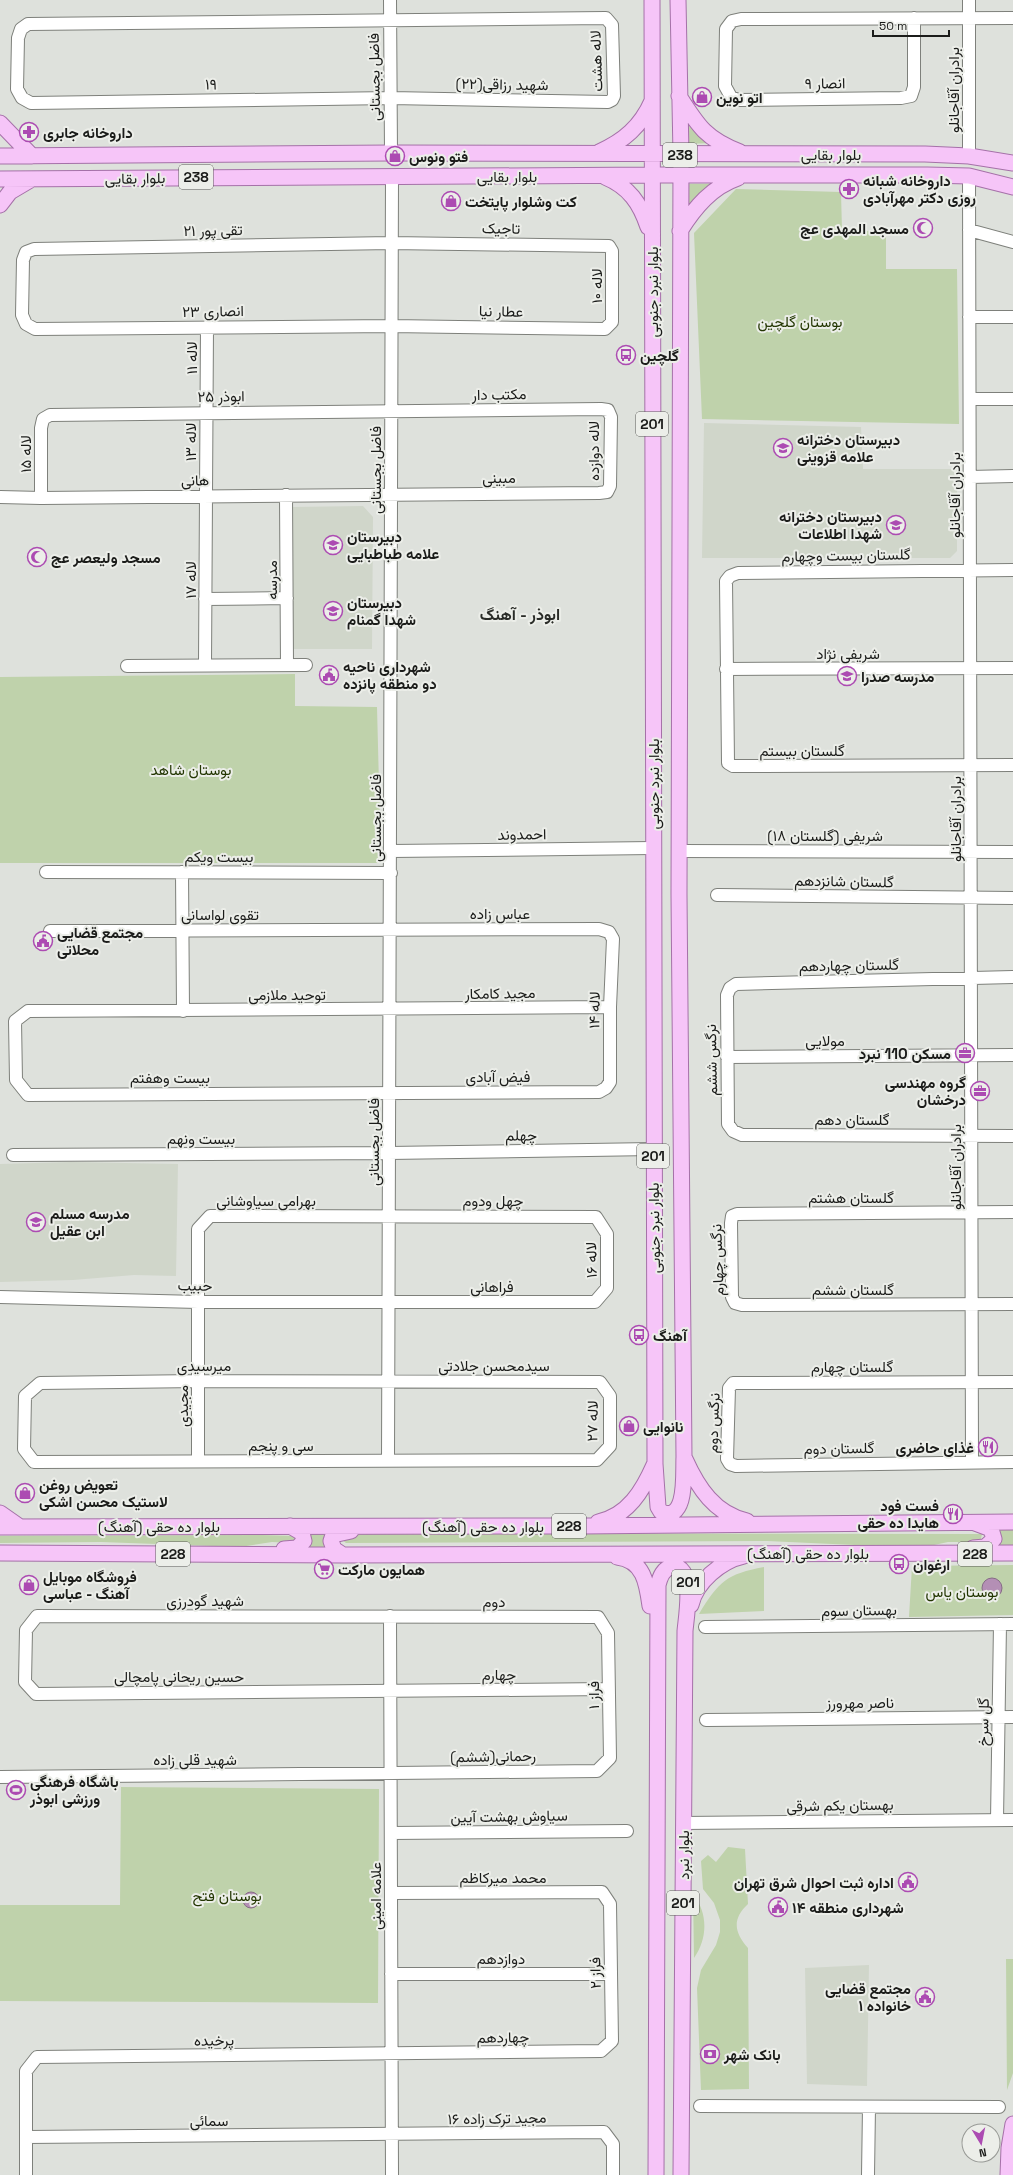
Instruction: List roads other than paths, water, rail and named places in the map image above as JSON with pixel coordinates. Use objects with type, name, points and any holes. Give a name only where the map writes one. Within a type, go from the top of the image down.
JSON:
[{"type":"main road","name":"بلوار نبرد جنوبی","points":[[580,1526],[606,1520],[620,1512],[636,1499],[644,1488],[655,1464],[653,1149],[655,927],[653,848],[652,0]]},
{"type":"main road","name":"بلوار نبرد جنوبی","points":[[678,0],[680,155],[679,851],[684,1457],[694,1479],[706,1496],[719,1509],[737,1519],[758,1524]]},
{"type":"main road","points":[[679,96],[698,126],[705,133],[726,147],[747,155]]},
{"type":"main road","points":[[592,154],[616,144],[628,136],[642,120],[653,98]]},
{"type":"main road","points":[[0,122],[32,156]]},
{"type":"main road","points":[[391,153],[392,176]]},
{"type":"main road","name":"بلوار بقایی","points":[[0,156],[391,153],[680,155],[925,154],[969,156],[1013,163]]},
{"type":"main road","points":[[969,156],[969,176]]},
{"type":"main road","name":"بلوار بقایی","points":[[0,179],[652,175],[969,176],[1013,187]]},
{"type":"main road","points":[[680,231],[711,191],[745,175]]},
{"type":"main road","points":[[604,176],[625,187],[633,195],[645,216],[652,241]]},
{"type":"main road","points":[[0,205],[10,192],[32,179]]},
{"type":"main road","name":"201","points":[[655,1464],[658,1507],[661,1512],[666,1514],[674,1512],[679,1507],[682,1497],[684,1457]]},
{"type":"main road","points":[[937,1553],[985,1547],[991,1544],[994,1539],[991,1529],[969,1521]]},
{"type":"main road","name":"بلوار ده حقی (آهنگ)","points":[[1,1522],[20,1527],[381,1525],[580,1526],[969,1521],[1013,1522]]},
{"type":"main road","points":[[343,1555],[332,1546],[331,1541],[333,1535],[350,1530],[368,1530],[381,1525]]},
{"type":"main road","points":[[260,1553],[291,1549],[302,1544],[302,1533],[290,1526]]},
{"type":"main road","name":"بلوار ده حقی (آهنگ)","points":[[1,1555],[19,1553],[600,1555],[1013,1553]]},
{"type":"main road","points":[[685,1631],[693,1597],[704,1580],[722,1565],[742,1557],[771,1553]]},
{"type":"main road","points":[[600,1555],[622,1557],[640,1569],[645,1578],[657,1643]]},
{"type":"main road","name":"201","points":[[657,1643],[658,1585],[661,1574],[670,1567],[676,1567],[681,1570],[687,1581],[689,1591],[685,1631]]},
{"type":"main road","name":"بلوار نبرد","points":[[682,2175],[685,1631]]},
{"type":"main road","name":"بلوار نبرد","points":[[656,2175],[657,1643]]},
{"type":"main road","points":[[1008,2175],[1009,2148],[1013,2124]]},
{"type":"street","name":"فاضل بجستانی","points":[[390,0],[391,153]]},
{"type":"street","name":"برادران آقاجانلو","points":[[969,0],[969,156]]},
{"type":"street","name":"لاله هشت","points":[[390,22],[606,18],[612,25],[614,96],[612,100]]},
{"type":"street","points":[[914,18],[1013,18]]},
{"type":"street","name":"انصار ۹","points":[[914,18],[914,87],[911,96],[901,98],[738,100],[730,96],[725,86],[726,29],[732,21],[740,19],[914,18]]},
{"type":"street","name":"۱۹","points":[[390,22],[28,24],[22,29],[18,38],[17,89],[22,98],[31,103],[390,98]]},
{"type":"street","name":"شهید رزاقی(۲۲)","points":[[390,98],[608,102],[612,100]]},
{"type":"street","name":"فاضل بجستانی","points":[[388,1461],[392,176]]},
{"type":"street","name":"برادران آقاجانلو","points":[[969,176],[972,1463]]},
{"type":"street","points":[[969,230],[1013,242]]},
{"type":"street","name":"تاجیک","points":[[391,243],[609,246]]},
{"type":"street","name":"تقی پور ۲۱","points":[[35,329],[26,324],[22,315],[23,260],[26,252],[34,249],[391,243]]},
{"type":"street","name":"لاله ۱۰","points":[[609,246],[612,251],[612,322],[609,327]]},
{"type":"street","points":[[969,317],[1013,317]]},
{"type":"street","name":"عطار نیا","points":[[391,326],[605,329],[609,327]]},
{"type":"street","name":"انصاری ۲۳","points":[[35,329],[391,326]]},
{"type":"street","name":"لاله ۱۱","points":[[206,412],[207,328]]},
{"type":"street","points":[[970,399],[1013,399]]},
{"type":"street","name":"مکتب دار","points":[[391,411],[608,410]]},
{"type":"street","name":"لاله دوازده","points":[[607,492],[610,486],[611,417],[608,410]]},
{"type":"street","name":"ابوذر ۲۵","points":[[50,414],[391,411]]},
{"type":"street","name":"لاله ۱۳","points":[[206,412],[206,496]]},
{"type":"street","name":"لاله ۱۵","points":[[41,498],[41,428],[43,418],[50,414]]},
{"type":"street","points":[[970,477],[1013,476]]},
{"type":"street","name":"مبینی","points":[[391,494],[607,492]]},
{"type":"street","name":"هانی","points":[[0,498],[391,494]]},
{"type":"street","name":"مدرسه","points":[[286,495],[287,665]]},
{"type":"street","name":"لاله ۱۷","points":[[205,665],[206,496]]},
{"type":"street","name":"گلستان بیست وچهارم","points":[[726,669],[726,581],[730,576],[738,572],[970,569],[1013,570]]},
{"type":"street","points":[[205,599],[287,598]]},
{"type":"street","points":[[127,666],[306,665]]},
{"type":"street","name":"شریفی نژاد","points":[[726,669],[1013,668]]},
{"type":"street","name":"گلستان بیستم","points":[[726,669],[726,756],[728,763],[733,766],[971,766]]},
{"type":"street","points":[[971,766],[1013,765]]},
{"type":"street","name":"احمدوند","points":[[391,851],[653,848]]},
{"type":"street","name":"شریفی (گلستان ۱۸)","points":[[679,851],[1013,852]]},
{"type":"street","name":"بیست ویکم","points":[[46,872],[391,873]]},
{"type":"street","points":[[182,872],[184,1010]]},
{"type":"street","name":"گلستان شانزدهم","points":[[717,895],[1013,898]]},
{"type":"street","name":"عباس زاده","points":[[390,930],[598,929],[609,932]]},
{"type":"street","name":"تقوی لواسانی","points":[[50,931],[390,930]]},
{"type":"street","name":"لاله ۱۴","points":[[606,1088],[610,1082],[610,1007],[613,939],[609,932]]},
{"type":"street","name":"گلستان چهاردهم","points":[[730,988],[736,984],[1013,977]]},
{"type":"street","name":"نرگس ششم","points":[[730,988],[727,995],[728,1124],[733,1131]]},
{"type":"street","name":"مجید کامکار","points":[[390,1010],[610,1007]]},
{"type":"street","name":"توحید ملازمی","points":[[15,1021],[28,1011],[390,1010]]},
{"type":"street","name":"بیست وهفتم","points":[[15,1021],[16,1080],[28,1094],[390,1092]]},
{"type":"street","name":"مولایی","points":[[727,1057],[1013,1055]]},
{"type":"street","name":"فیض آبادی","points":[[390,1092],[599,1092],[606,1088]]},
{"type":"street","name":"گلستان دهم","points":[[733,1131],[742,1135],[1013,1136]]},
{"type":"street","name":"چهلم","points":[[389,1154],[653,1149]]},
{"type":"street","name":"بیست ونهم","points":[[13,1155],[389,1154]]},
{"type":"street","name":"گلستان هشتم","points":[[732,1216],[737,1214],[1013,1212]]},
{"type":"street","name":"بهرامی سیاوشانی","points":[[198,1302],[198,1229],[210,1216],[389,1216]]},
{"type":"street","name":"چهل ودوم","points":[[389,1216],[596,1217]]},
{"type":"street","name":"نرگس چهارم","points":[[732,1216],[732,1297],[735,1303]]},
{"type":"street","name":"لاله ۱۶","points":[[595,1302],[608,1288],[607,1234],[596,1217]]},
{"type":"street","name":"حبیب","points":[[0,1297],[198,1302],[389,1302]]},
{"type":"street","name":"مجیدی","points":[[198,1302],[198,1461]]},
{"type":"street","name":"فراهانی","points":[[389,1302],[595,1302]]},
{"type":"street","name":"گلستان ششم","points":[[735,1303],[742,1305],[1013,1304]]},
{"type":"street","name":"میرسیدی","points":[[26,1396],[40,1383],[388,1381]]},
{"type":"street","name":"سیدمحسن جلادتی","points":[[388,1381],[600,1382]]},
{"type":"street","name":"لاله ۲۷","points":[[597,1460],[610,1446],[610,1396],[600,1382]]},
{"type":"street","name":"گلستان چهارم","points":[[733,1383],[1013,1382]]},
{"type":"street","name":"نرگس دوم","points":[[730,1464],[727,1459],[729,1388],[733,1383]]},
{"type":"street","name":"سی و پنجم","points":[[26,1396],[24,1449],[34,1462],[597,1460]]},
{"type":"street","name":"گلستان دوم","points":[[730,1464],[736,1466],[1013,1462]]},
{"type":"street","name":"شهید گودرزی","points":[[26,1630],[37,1616],[390,1616]]},
{"type":"street","name":"دوم","points":[[390,1616],[598,1617]]},
{"type":"street","name":"علامه امینی","points":[[390,1616],[392,2175]]},
{"type":"street","name":"فراز ۱","points":[[597,1771],[610,1758],[608,1633],[598,1617]]},
{"type":"street","name":"گل سرخ","points":[[997,1820],[1000,1624]]},
{"type":"street","name":"بهستان سوم","points":[[704,1627],[1013,1624]]},
{"type":"street","name":"حسین ریحانی پامچالی","points":[[26,1630],[25,1682],[36,1694],[390,1691]]},
{"type":"street","name":"چهارم","points":[[390,1691],[609,1689]]},
{"type":"street","name":"ناصر مهرورز","points":[[706,1720],[1013,1717]]},
{"type":"street","name":"رحمانی(ششم)","points":[[390,1774],[597,1771]]},
{"type":"street","name":"شهید قلی زاده","points":[[0,1777],[390,1774]]},
{"type":"street","name":"بهستان یکم شرقی","points":[[683,1823],[1013,1820]]},
{"type":"street","name":"سیاوش بهشت آیین","points":[[391,1833],[627,1831]]},
{"type":"street","name":"محمد میرکاظم","points":[[391,1893],[602,1892],[610,1904]]},
{"type":"street","name":"فراز ۲","points":[[610,1904],[612,2041]]},
{"type":"street","name":"دوازدهم","points":[[391,1974],[611,1974]]},
{"type":"street","name":"چهاردهم","points":[[391,2054],[601,2051],[612,2041]]},
{"type":"street","name":"پرخیده","points":[[26,2137],[26,2071],[37,2057],[391,2054]]},
{"type":"street","points":[[700,2106],[999,2107]]},
{"type":"street","points":[[868,2175],[869,2107]]},
{"type":"street","name":"مجید ترک زاده ۱۶","points":[[392,2135],[604,2132],[613,2144],[613,2175]]},
{"type":"street","name":"سمائی","points":[[26,2137],[392,2135]]},
{"type":"street","points":[[26,2137],[26,2175]]},
{"type":"place","name":"اتو نوین","points":[[702,97]]},
{"type":"place","name":"داروخانه جابری","points":[[29,132]]},
{"type":"place","name":"فتو ونوس","points":[[395,156]]},
{"type":"place","name":"داروخانه شبانه روزی دکتر مهرآبادی","points":[[849,189]]},
{"type":"place","name":"کت وشلوار پایتخت","points":[[451,201]]},
{"type":"place","name":"مسجد المهدی عج","points":[[923,228]]},
{"type":"place","name":"گلچین","points":[[626,355]]},
{"type":"place","name":"دبیرستان دخترانه علامه قزوینی","points":[[783,448]]},
{"type":"place","name":"دبیرستان دخترانه شهدا اطلاعات","points":[[896,525]]},
{"type":"place","name":"دبیرستان علامه طباطبایی","points":[[333,545]]},
{"type":"place","name":"مسجد ولیعصر عج","points":[[37,557]]},
{"type":"place","name":"دبیرستان شهدا گمنام","points":[[333,611]]},
{"type":"place","name":"شهرداری ناحیه دو منطقه پانزده","points":[[329,675]]},
{"type":"place","name":"مدرسه صدرا","points":[[847,676]]},
{"type":"place","name":"مجتمع قضایی محلاتی","points":[[43,941]]},
{"type":"place","name":"مسکن 110 نبرد","points":[[965,1053]]},
{"type":"place","name":"گروه مهندسی درخشان","points":[[980,1091]]},
{"type":"place","name":"مدرسه مسلم ابن عقیل","points":[[36,1222]]},
{"type":"place","name":"آهنگ","points":[[639,1335]]},
{"type":"place","name":"نانوایی","points":[[629,1426]]},
{"type":"place","name":"غذای حاضری","points":[[988,1447]]},
{"type":"place","name":"تعویض روغن لاستیک محسن اشکی","points":[[25,1493]]},
{"type":"place","name":"فست فود هایدا ده حقی","points":[[953,1514]]},
{"type":"place","name":"ارغوان","points":[[899,1564]]},
{"type":"place","name":"همایون مارکت","points":[[324,1569]]},
{"type":"place","name":"فروشگاه موبایل آهنگ - عباسی","points":[[29,1585]]},
{"type":"place","name":"باشگاه فرهنگی ورزشی ابوذر","points":[[16,1790]]},
{"type":"place","name":"اداره ثبت احوال شرق تهران","points":[[908,1882]]},
{"type":"place","name":"شهرداری منطقه ۱۴","points":[[778,1907]]},
{"type":"place","name":"مجتمع قضایی خانواده ۱","points":[[925,1997]]},
{"type":"place","name":"بانک شهر","points":[[710,2054]]},
{"type":"district","name":"ابوذر - آهنگ","points":[[520,614]]},
{"type":"park label","name":"بوستان گلچین","points":[[800,321]]},
{"type":"park label","name":"بوستان شاهد","points":[[191,769]]},
{"type":"park label","name":"بوستان یاس","points":[[962,1591]]},
{"type":"park label","name":"بوستان فتح","points":[[227,1895]]}]
